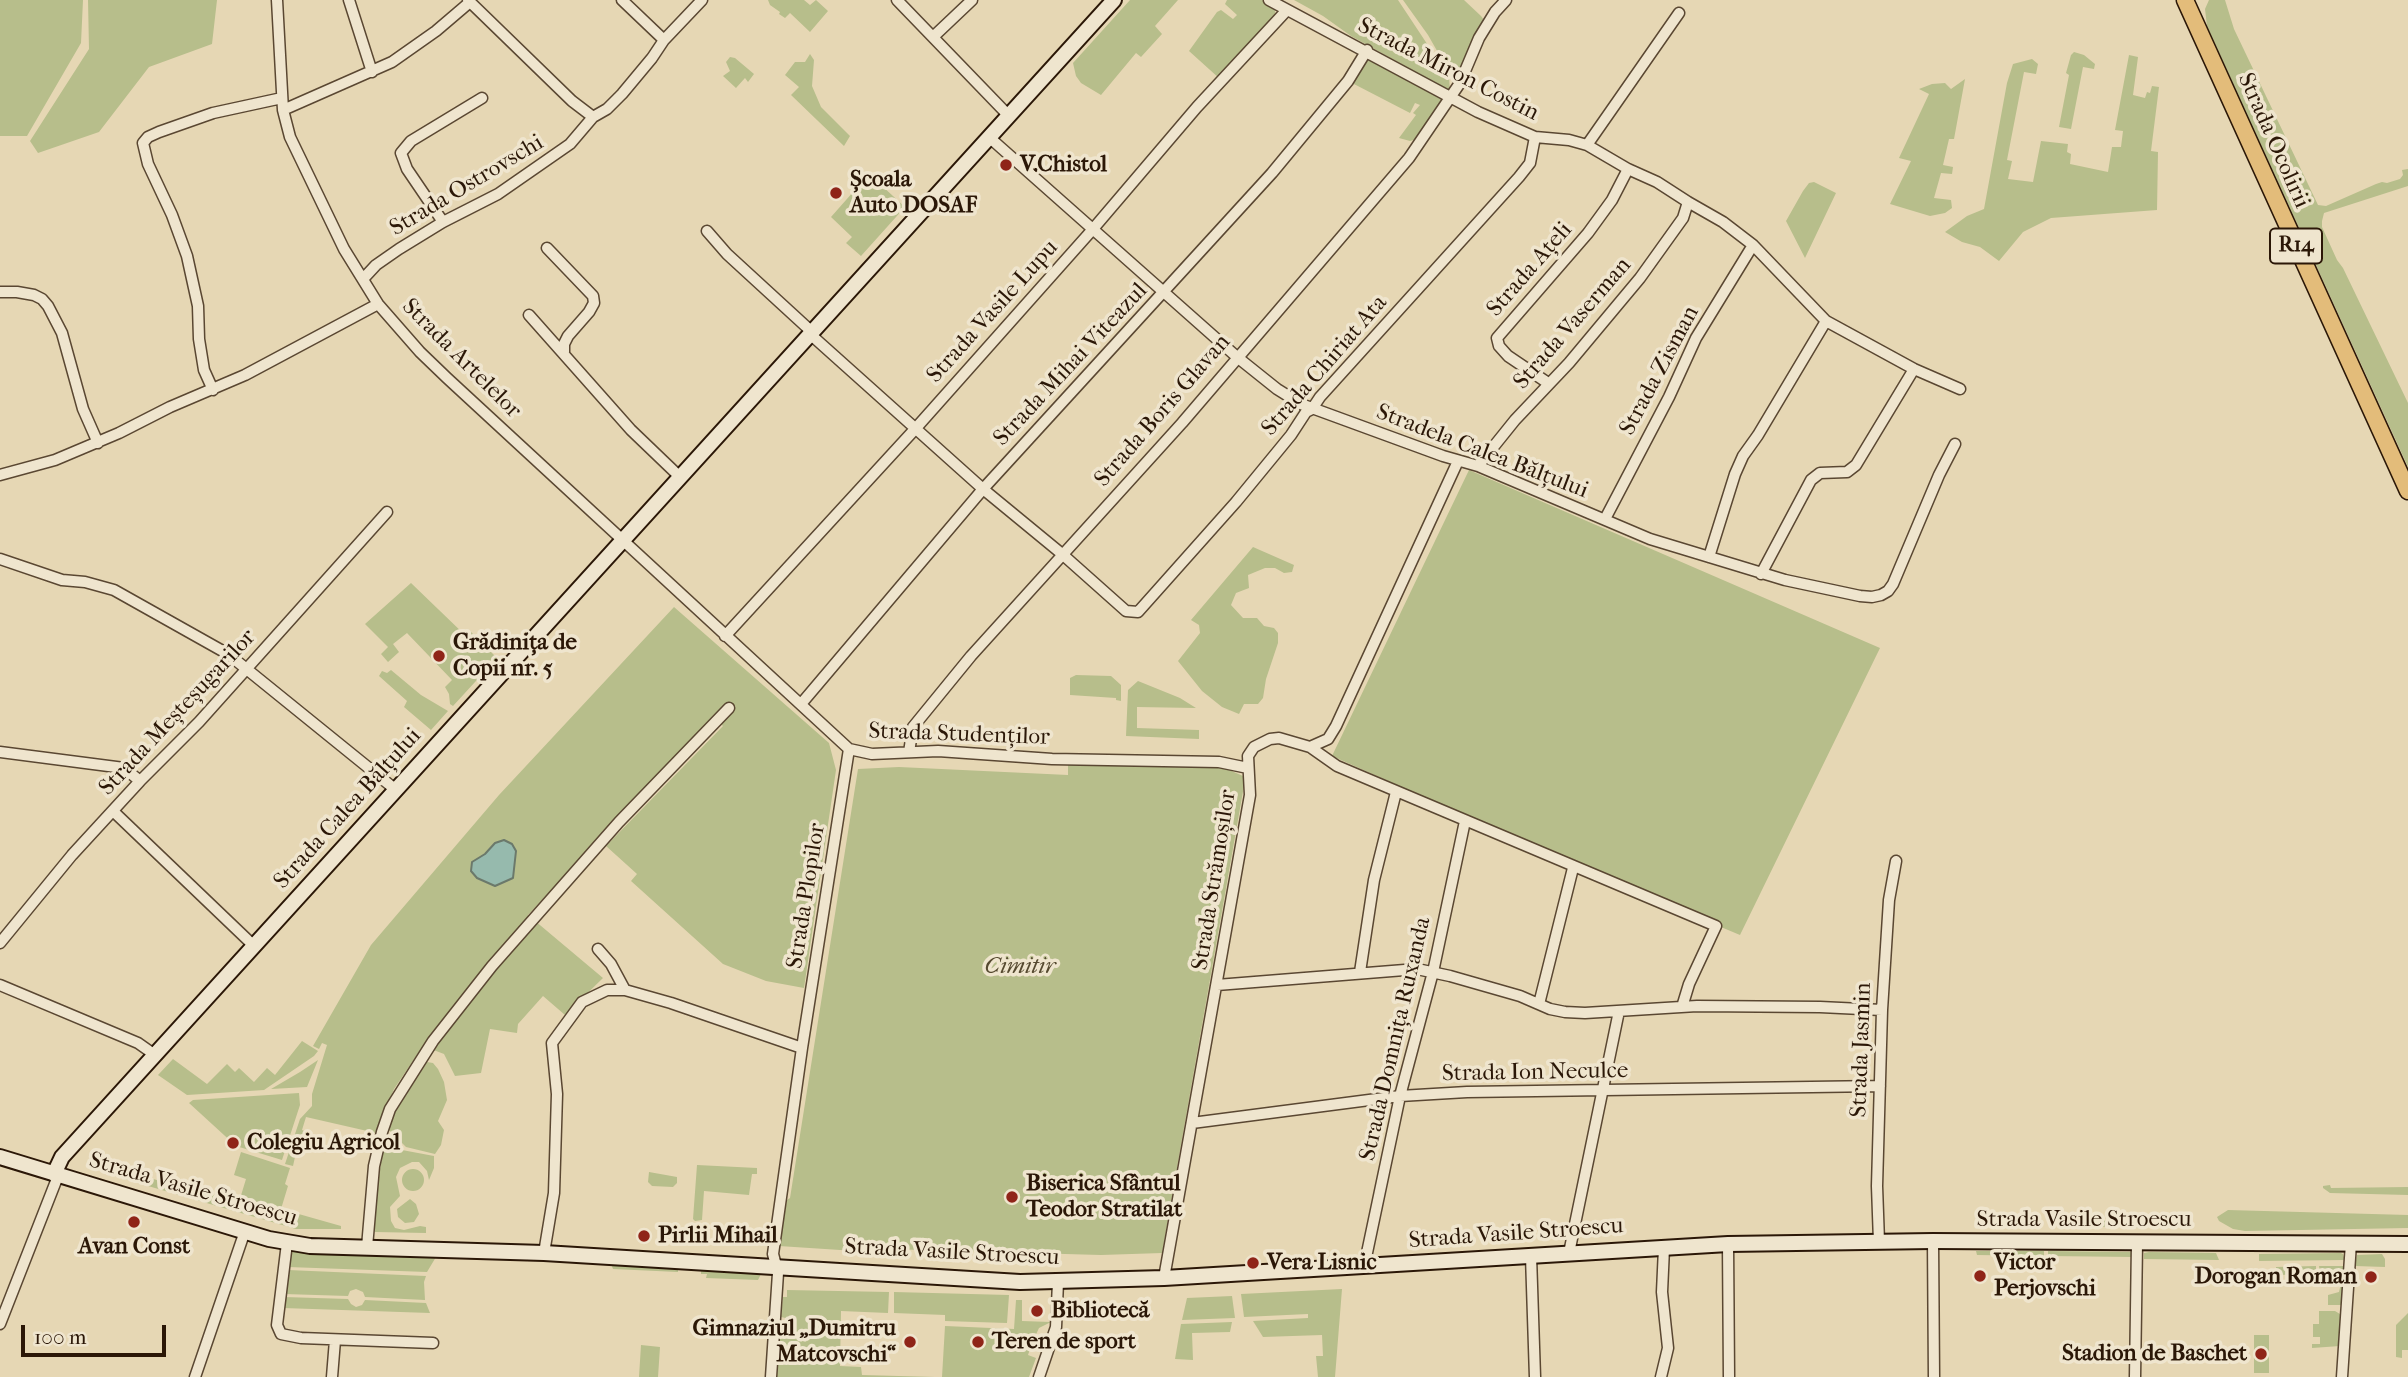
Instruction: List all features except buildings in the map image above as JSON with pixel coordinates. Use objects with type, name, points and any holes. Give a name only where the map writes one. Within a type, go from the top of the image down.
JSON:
[{"type":"main road","name":"Strada Calea Bălțului","points":[[56,1175],[62,1157],[1114,0]]},
{"type":"main road","name":"Strada Ocolirii","points":[[2185,0],[2408,491]]},
{"type":"main road","name":"Strada Vasile Stroescu","points":[[0,1157],[245,1231],[287,1243],[310,1246],[544,1253],[776,1265],[1020,1282],[1164,1278],[1728,1244],[1933,1241],[2408,1244]]},
{"type":"street","name":"Strada Artelelor","points":[[276,0],[283,110],[290,137],[344,249],[378,304],[420,352],[622,541]]},
{"type":"street","points":[[349,0],[372,72]]},
{"type":"street","points":[[622,0],[664,40]]},
{"type":"street","name":"Strada Ostrovschi","points":[[363,278],[376,265],[443,222],[498,194],[570,144],[593,117],[622,94],[664,40],[702,0]]},
{"type":"street","points":[[897,0],[1009,116]]},
{"type":"street","points":[[933,37],[972,0]]},
{"type":"street","name":"Strada Miron Costin","points":[[1269,0],[1478,111],[1535,137],[1569,139],[1587,145],[1657,182],[1723,222],[1753,245],[1826,321],[1914,369],[1960,389]]},
{"type":"street","name":"Strada Boris Glavan","points":[[909,752],[914,727],[971,656],[1182,423],[1409,158],[1452,96],[1465,74],[1479,38],[1506,0]]},
{"type":"street","points":[[283,110],[372,72],[410,50],[469,1],[572,101],[593,117]]},
{"type":"street","name":"Strada Vasile Lupu","points":[[725,636],[916,428],[1093,229],[1197,107],[1287,10]]},
{"type":"street","points":[[1587,145],[1679,13]]},
{"type":"street","name":"Strada Mihai Viteazul","points":[[801,704],[983,489],[1272,173],[1348,81],[1367,50]]},
{"type":"street","points":[[213,390],[204,370],[198,306],[187,256],[172,215],[148,164],[143,143],[148,137],[213,113],[282,98]]},
{"type":"street","points":[[443,222],[407,169],[401,153],[411,141],[482,98]]},
{"type":"street","name":"Strada Chiriat Ata","points":[[1062,554],[1126,611],[1132,613],[1143,608],[1291,436],[1306,412],[1312,409],[1525,170],[1534,152],[1535,137]]},
{"type":"street","name":"Stradela Calea Bălțului","points":[[990,138],[1237,357],[1277,389],[1312,409],[1478,466],[1650,539],[1761,574],[1872,597],[1888,591],[1893,584],[1955,444]]},
{"type":"street","name":"Strada Ațeli","points":[[1548,383],[1508,356],[1497,343],[1497,338],[1588,233],[1612,201],[1628,169]]},
{"type":"street","name":"Strada Vaserman","points":[[1478,466],[1514,420],[1569,363],[1640,278],[1683,218],[1688,202]]},
{"type":"street","points":[[707,231],[727,254],[811,333],[983,489],[1062,554]]},
{"type":"street","name":"Strada Zisman","points":[[1605,519],[1669,397],[1696,338],[1753,245]]},
{"type":"street","points":[[547,248],[593,296],[594,303],[568,336],[564,352]]},
{"type":"street","points":[[0,292],[34,295],[48,306],[62,333],[83,408],[98,443]]},
{"type":"street","points":[[0,475],[55,460],[98,443],[170,407],[213,390],[378,304]]},
{"type":"street","points":[[529,314],[631,430],[680,477]]},
{"type":"street","points":[[1709,557],[1734,474],[1826,321]]},
{"type":"street","points":[[1761,574],[1811,480],[1826,471],[1842,473],[1856,466],[1914,369]]},
{"type":"street","points":[[1310,747],[1328,739],[1336,726],[1458,461]]},
{"type":"street","name":"Strada Meșteșugarilor","points":[[0,943],[72,855],[248,669],[387,512]]},
{"type":"street","name":"Strada Studenților","points":[[622,541],[849,749],[872,754],[938,751],[1052,758],[1219,762],[1248,768]]},
{"type":"street","points":[[0,559],[62,580],[85,582],[114,590],[228,654],[396,790]]},
{"type":"street","points":[[367,1247],[374,1166],[382,1132],[394,1102],[433,1041],[492,966],[619,822],[729,708]]},
{"type":"street","name":"Strada Strămoșilor","points":[[1164,1278],[1251,786],[1248,756],[1262,741],[1279,738],[1310,747]]},
{"type":"street","points":[[1310,747],[1337,766],[1573,868],[1716,926],[1689,984],[1682,1007]]},
{"type":"street","name":"Strada Plopilor","points":[[771,1377],[778,1273],[773,1254],[849,749]]},
{"type":"street","points":[[0,752],[124,768],[140,781]]},
{"type":"street","points":[[1360,972],[1374,880],[1396,792]]},
{"type":"street","points":[[114,811],[253,946]]},
{"type":"street","name":"Strada Domnița Ruxanda","points":[[1364,1267],[1400,1096],[1433,972],[1465,821]]},
{"type":"street","name":"Strada Jasmin","points":[[1879,1242],[1877,1186],[1882,1010],[1889,900],[1896,861]]},
{"type":"street","points":[[1539,1004],[1573,868]]},
{"type":"street","points":[[598,949],[611,964],[625,990]]},
{"type":"street","points":[[1217,985],[1404,970],[1433,972],[1520,996],[1565,1012],[1682,1007],[1882,1010]]},
{"type":"street","points":[[0,985],[138,1043],[155,1055]]},
{"type":"street","points":[[544,1253],[555,1193],[557,1094],[552,1043],[582,1002],[607,990],[625,990],[802,1048]]},
{"type":"street","points":[[1569,1254],[1619,1011]]},
{"type":"street","name":"Strada Ion Neculce","points":[[1192,1123],[1400,1096],[1508,1090],[1880,1086]]},
{"type":"street","points":[[0,1324],[56,1175]]},
{"type":"street","points":[[195,1377],[245,1231]]},
{"type":"street","points":[[1933,1241],[1934,1377]]},
{"type":"street","points":[[287,1243],[278,1330],[281,1334],[335,1340],[433,1343]]},
{"type":"street","points":[[2135,1377],[2137,1243]]},
{"type":"street","points":[[2342,1377],[2351,1243]]},
{"type":"street","points":[[1728,1244],[1729,1377]]},
{"type":"street","points":[[1661,1377],[1668,1348],[1663,1301],[1664,1248]]},
{"type":"street","points":[[1531,1256],[1535,1377]]},
{"type":"street","points":[[1039,1377],[1056,1327],[1058,1282]]},
{"type":"street","points":[[332,1377],[335,1340]]},
{"type":"green space","points":[[0,0],[83,0],[81,43],[27,136],[0,136]]},
{"type":"green space","points":[[88,0],[217,0],[212,44],[149,67],[99,132],[38,153],[30,141],[89,49]]},
{"type":"green space","points":[[768,0],[804,0],[810,5],[816,0],[828,11],[810,32],[790,13],[785,18],[779,14]]},
{"type":"green space","points":[[1130,0],[1178,0],[1155,26],[1162,34],[1141,57],[1136,53],[1101,95],[1081,83],[1073,63]]},
{"type":"green space","points":[[1227,0],[1262,0],[1274,8],[1276,15],[1220,79],[1189,51],[1217,12],[1221,10],[1233,19],[1237,15],[1225,4]]},
{"type":"green space","points":[[1294,0],[1398,0],[1449,77],[1450,91],[1351,36]]},
{"type":"green space","points":[[1403,0],[1464,0],[1484,20],[1456,84],[1428,35]]},
{"type":"green space","points":[[2209,0],[2225,0],[2234,29],[2318,205],[2326,206],[2376,184],[2400,179],[2402,170],[2408,169],[2408,186],[2324,213],[2322,227],[2408,403],[2408,467],[2207,26],[2205,9]]},
{"type":"green space","points":[[2074,52],[2084,55],[2095,64],[2094,69],[2083,67],[2071,129],[2059,127],[2069,75],[2066,73]]},
{"type":"green space","points":[[810,54],[814,60],[812,86],[821,107],[850,136],[844,146],[791,95],[799,87],[785,75],[795,62],[805,62]]},
{"type":"green space","points":[[2129,55],[2138,57],[2133,95],[2145,98],[2152,86],[2159,87],[2151,151],[2158,152],[2157,210],[2051,218],[2023,232],[1999,261],[1980,247],[1962,242],[1945,232],[1967,216],[1984,209],[2007,83],[2013,64],[2032,59],[2038,64],[2036,74],[2024,72],[2007,160],[2012,161],[2008,179],[2033,182],[2041,141],[2068,144],[2070,164],[2108,172],[2112,147],[2121,147],[2123,131],[2115,130]]},
{"type":"green space","points":[[1369,56],[1446,99],[1417,139],[1410,141],[1399,138],[1420,105],[1415,103],[1410,113],[1352,83]]},
{"type":"green space","points":[[730,57],[754,74],[748,82],[745,78],[736,88],[723,76],[730,71],[726,62]]},
{"type":"green space","points":[[1965,79],[1954,139],[1949,139],[1943,165],[1953,167],[1952,174],[1941,173],[1934,198],[1951,200],[1952,208],[1945,213],[1930,216],[1890,204],[1911,161],[1899,158],[1929,94],[1919,89],[1945,83],[1951,89]]},
{"type":"green space","points":[[869,174],[905,207],[861,256],[846,243],[852,237],[831,217]]},
{"type":"green space","points":[[1814,182],[1836,193],[1805,258],[1786,221],[1803,191],[1809,183]]},
{"type":"green space","points":[[1469,470],[1880,648],[1740,935],[1332,756]]},
{"type":"green space","points":[[1253,547],[1294,565],[1292,572],[1284,573],[1275,568],[1265,568],[1248,575],[1249,588],[1236,593],[1231,605],[1243,618],[1257,618],[1264,626],[1274,628],[1278,633],[1278,643],[1266,679],[1263,698],[1258,704],[1244,704],[1239,714],[1222,707],[1202,691],[1178,661],[1200,633],[1199,625],[1191,620]]},
{"type":"green space","name":"Grădinița de Copii nr. 5","points":[[411,583],[466,636],[471,632],[497,658],[453,706],[445,687],[452,680],[407,633],[393,644],[399,652],[388,662],[381,654],[388,647],[365,624]]},
{"type":"green space","points":[[674,607],[829,743],[836,770],[804,988],[766,981],[723,964],[631,881],[637,874],[606,846],[723,726],[713,716],[528,915],[603,978],[565,1015],[543,996],[518,1024],[517,1033],[490,1029],[481,1073],[455,1076],[444,1054],[423,1046],[394,1089],[376,1133],[306,1117],[302,1130],[306,1132],[298,1157],[295,1157],[293,1166],[285,1164],[300,1119],[312,1106],[312,1094],[327,1045],[322,1043],[319,1049],[313,1046],[371,945],[499,795]]},
{"type":"green space","points":[[391,670],[421,695],[448,711],[431,730],[404,707],[407,701],[379,676],[382,671],[387,673]]},
{"type":"green space","points":[[1076,675],[1111,676],[1121,685],[1121,701],[1116,698],[1070,695],[1070,678]]},
{"type":"green space","points":[[1138,681],[1180,698],[1196,708],[1137,707],[1137,728],[1199,730],[1199,739],[1126,736],[1128,690]]},
{"type":"green space","name":"Cimitir","points":[[1068,765],[1206,765],[1227,769],[1243,776],[1245,780],[1162,1253],[1101,1255],[887,1249],[886,1253],[779,1246],[787,1200],[790,1198],[858,769],[899,767],[1068,775]]},
{"type":"green space","points":[[302,1041],[318,1051],[264,1090],[187,1095],[158,1075],[173,1059],[207,1084],[227,1064],[235,1072],[239,1068],[254,1082],[267,1068],[275,1075]]},
{"type":"green space","points":[[318,1060],[307,1087],[271,1089],[300,1072]]},
{"type":"green space","points":[[427,1062],[433,1063],[438,1069],[444,1082],[447,1100],[438,1121],[444,1130],[441,1145],[435,1154],[406,1147],[388,1129],[394,1114]]},
{"type":"green space","points":[[299,1093],[300,1105],[282,1160],[236,1146],[189,1103],[193,1100]]},
{"type":"green space","points":[[385,1135],[402,1150],[434,1156],[434,1168],[429,1180],[427,1171],[419,1162],[412,1162],[400,1168],[396,1177],[400,1196],[390,1207],[391,1221],[395,1228],[404,1230],[420,1226],[426,1227],[426,1233],[375,1232],[372,1224]]},
{"type":"green space","points":[[241,1152],[290,1168],[281,1209],[341,1226],[341,1229],[296,1229],[124,1179],[127,1172],[239,1202],[246,1179],[234,1175]]},
{"type":"green space","points":[[697,1165],[757,1168],[757,1174],[752,1174],[749,1195],[704,1191],[702,1220],[695,1221]]},
{"type":"green space","points":[[413,1169],[421,1172],[424,1180],[421,1188],[413,1191],[405,1188],[402,1180],[405,1172]]},
{"type":"green space","points":[[649,1172],[677,1177],[677,1183],[673,1187],[652,1186],[648,1182]]},
{"type":"green space","points":[[2330,1185],[2331,1188],[2408,1187],[2408,1195],[2330,1193],[2323,1186]]},
{"type":"green space","points":[[410,1199],[416,1204],[419,1214],[414,1222],[405,1223],[398,1217],[397,1209]]},
{"type":"green space","points":[[2228,1210],[2408,1215],[2408,1228],[2245,1231],[2233,1229],[2219,1221],[2217,1217]]},
{"type":"green space","points":[[2079,1222],[2136,1222],[2140,1228],[2074,1226]]},
{"type":"green space","points":[[294,1250],[436,1257],[427,1272],[288,1267],[290,1252]]},
{"type":"green space","points":[[1976,1251],[2044,1251],[2044,1256],[1977,1255]]},
{"type":"green space","points":[[2048,1251],[2131,1252],[2133,1257],[2048,1256]]},
{"type":"green space","points":[[2144,1253],[2216,1253],[2219,1260],[2144,1259]]},
{"type":"green space","points":[[2341,1253],[2345,1260],[2259,1261],[2259,1254]]},
{"type":"green space","points":[[2382,1254],[2385,1267],[2355,1266],[2357,1255]]},
{"type":"green space","points":[[611,1264],[678,1268],[678,1272],[613,1269]]},
{"type":"green space","points":[[2316,1266],[2316,1274],[2276,1275],[2276,1267]]},
{"type":"green space","points":[[2319,1266],[2346,1268],[2345,1305],[2328,1305],[2328,1295],[2339,1292],[2342,1279],[2336,1279],[2335,1275],[2320,1274]]},
{"type":"green space","points":[[701,1268],[761,1274],[758,1280],[706,1278],[707,1274],[701,1274]]},
{"type":"green space","points":[[288,1270],[426,1276],[425,1300],[365,1297],[363,1292],[356,1289],[350,1291],[348,1296],[284,1294]]},
{"type":"green space","points":[[1342,1289],[1335,1377],[1318,1377],[1316,1356],[1323,1356],[1322,1335],[1263,1337],[1253,1321],[1308,1318],[1308,1314],[1244,1317],[1241,1294]]},
{"type":"green space","points":[[787,1290],[889,1292],[888,1313],[841,1311],[840,1366],[861,1367],[862,1375],[935,1377],[776,1377],[779,1337],[789,1337],[790,1319],[781,1317],[783,1297],[787,1297]]},
{"type":"green space","points":[[894,1292],[1009,1295],[1007,1323],[945,1321],[945,1315],[894,1313]]},
{"type":"green space","points":[[1232,1296],[1235,1318],[1182,1320],[1187,1298]]},
{"type":"green space","points":[[284,1297],[348,1299],[356,1307],[362,1305],[365,1300],[426,1303],[430,1313],[283,1308]]},
{"type":"green space","points":[[1016,1300],[1022,1300],[1022,1321],[1051,1322],[1039,1328],[1032,1343],[1028,1355],[1036,1358],[1029,1377],[942,1377],[945,1326],[1014,1329]]},
{"type":"green space","points":[[2319,1311],[2335,1311],[2340,1314],[2340,1346],[2312,1348],[2312,1344],[2320,1344],[2320,1337],[2313,1337],[2313,1324],[2319,1324]]},
{"type":"green space","points":[[2408,1313],[2408,1350],[2402,1350],[2402,1358],[2396,1357],[2396,1325]]},
{"type":"green space","points":[[1232,1322],[1230,1332],[1192,1333],[1193,1360],[1175,1359],[1181,1324]]},
{"type":"green space","name":"Stadion de Baschet","points":[[2254,1335],[2269,1335],[2269,1373],[2254,1373]]},
{"type":"green space","points":[[641,1345],[660,1347],[658,1377],[639,1377]]},
{"type":"water","points":[[504,840],[512,844],[516,851],[513,878],[495,886],[477,878],[471,871],[472,862],[485,854],[495,843]]},
{"type":"place","name":"V.Chistol","points":[[1006,165]]},
{"type":"place","name":"Școala Auto DOSAF","points":[[836,193]]},
{"type":"place","name":"Grădinița de Copii nr. 5","points":[[439,656]]},
{"type":"place","name":"Colegiu Agricol","points":[[233,1143]]},
{"type":"place","name":"Biserica Sfântul Teodor Stratilat","points":[[1012,1197]]},
{"type":"place","name":"Avan Const","points":[[134,1222]]},
{"type":"place","name":"Pirlii Mihail","points":[[644,1236]]},
{"type":"place","name":"Vera Lisnic","points":[[1253,1263]]},
{"type":"place","name":"Victor Perjovschi","points":[[1980,1276]]},
{"type":"place","name":"Dorogan Roman","points":[[2371,1277]]},
{"type":"place","name":"Bibliotecă","points":[[1037,1311]]},
{"type":"place","name":"Gimnaziul „Dumitru Matcovschi“","points":[[910,1342]]},
{"type":"place","name":"Teren de sport","points":[[978,1342]]},
{"type":"place","name":"Stadion de Baschet","points":[[2261,1354]]}]
